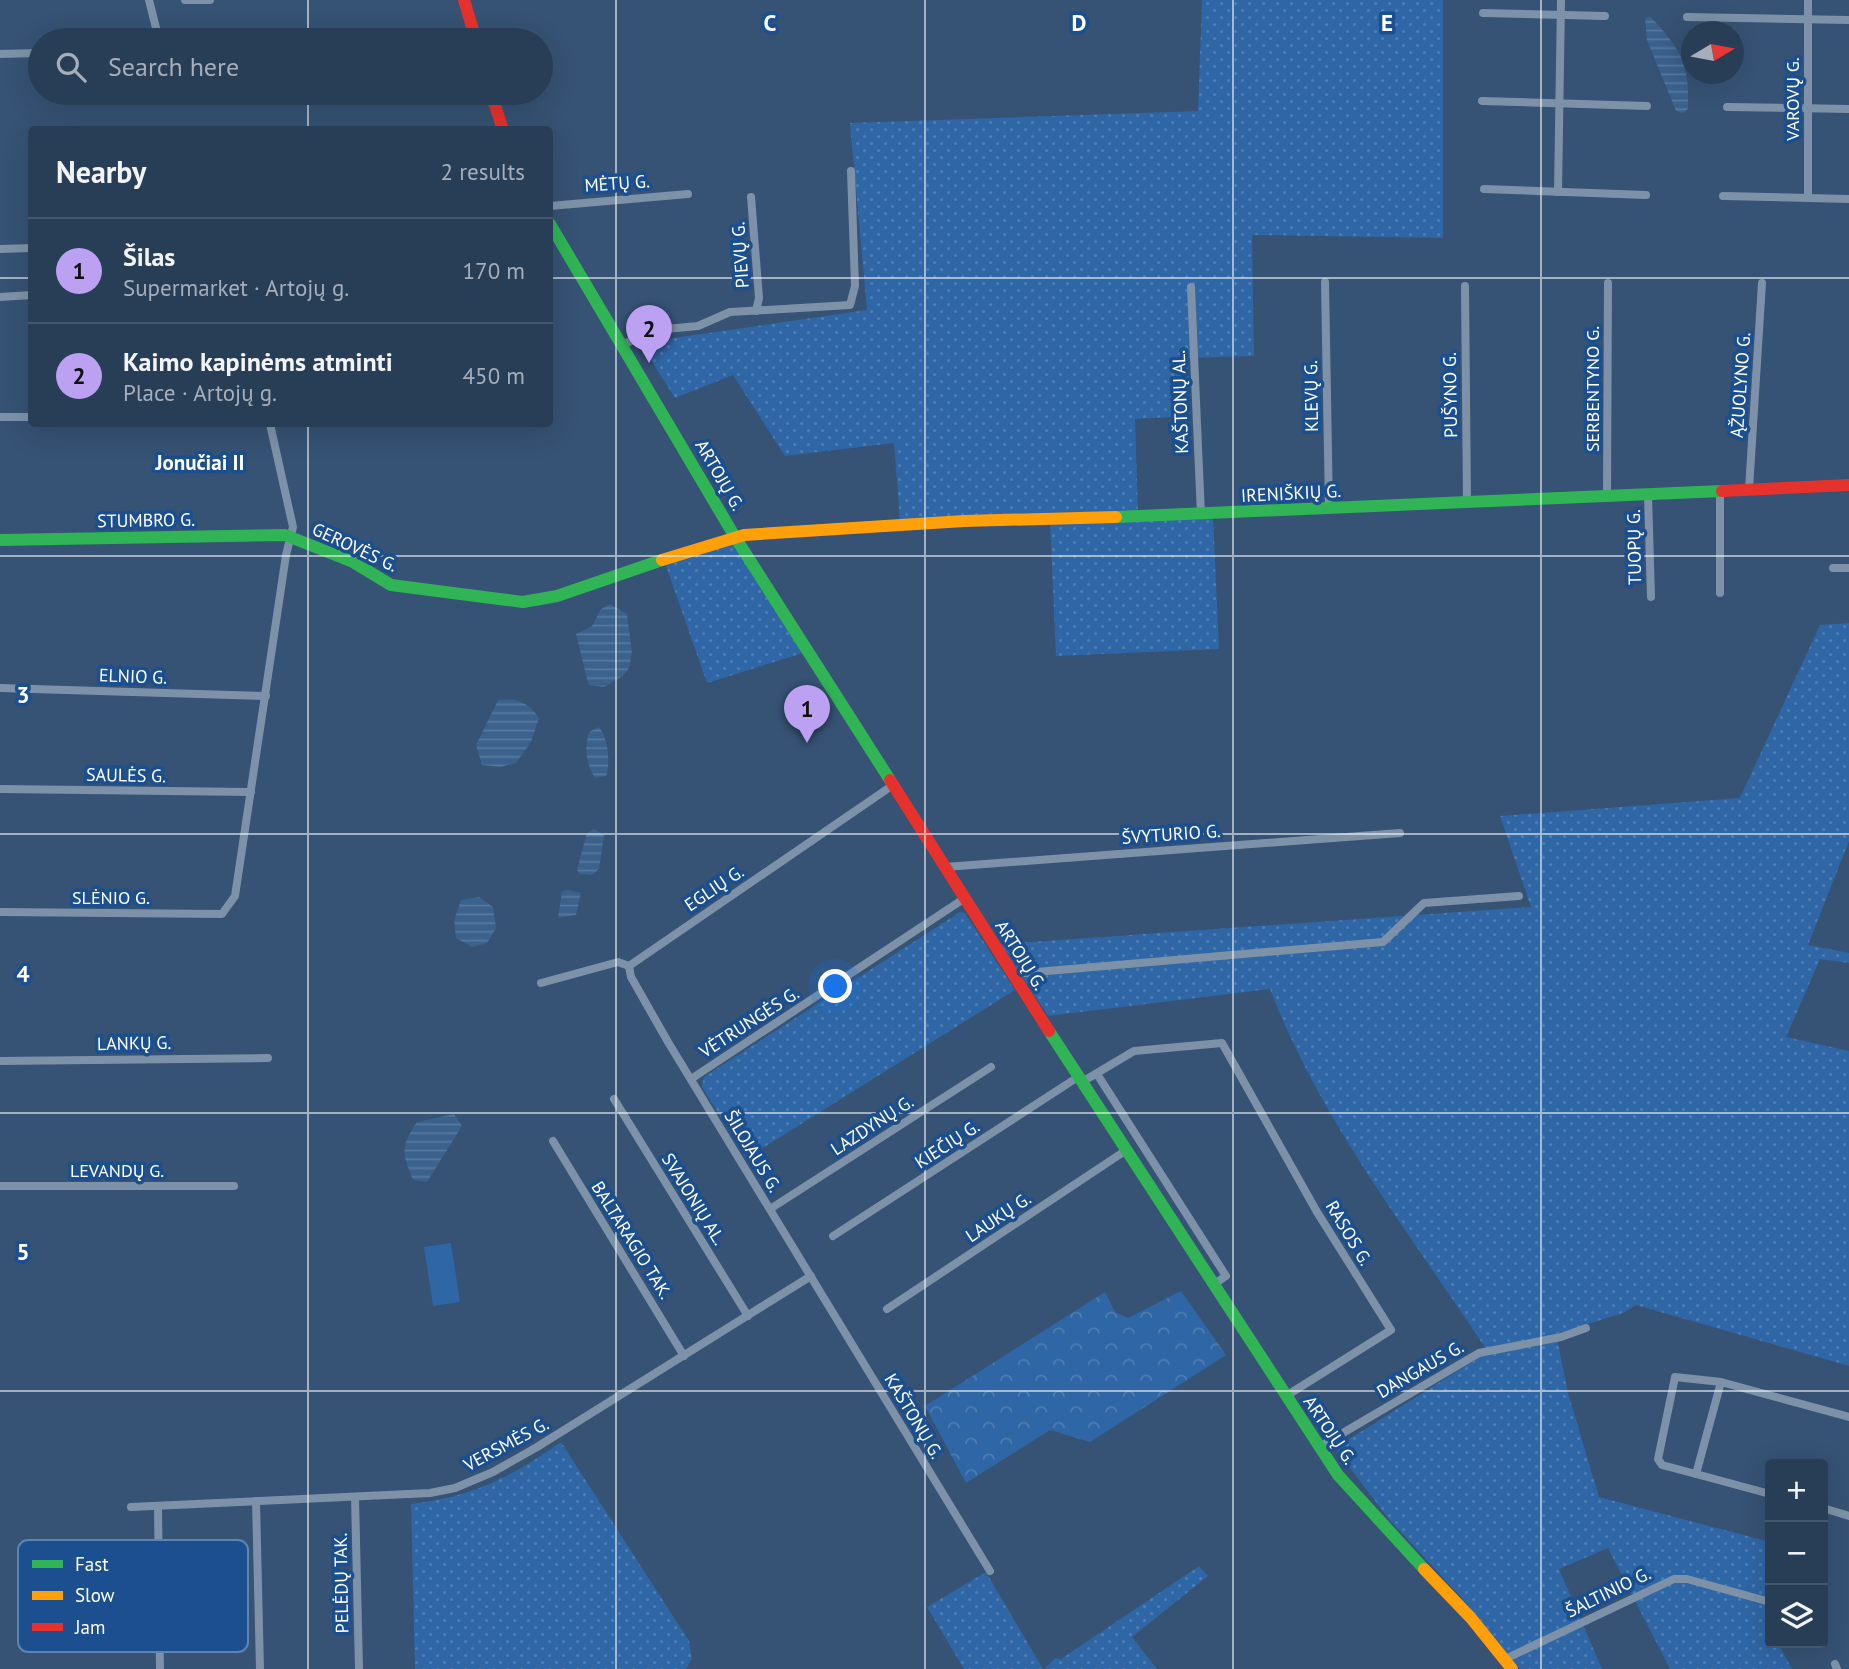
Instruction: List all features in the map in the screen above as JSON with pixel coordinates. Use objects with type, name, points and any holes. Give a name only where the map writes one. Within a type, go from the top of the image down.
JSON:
[{"type":"street","points":[[149,0],[156,28]]},
{"type":"street","points":[[185,0],[210,0]]},
{"type":"street","points":[[464,0],[472,28]]},
{"type":"street","points":[[1558,192],[1561,0]]},
{"type":"street","name":"VAROVŲ G.","points":[[1808,0],[1808,198]]},
{"type":"street","points":[[1483,13],[1605,16]]},
{"type":"street","points":[[1687,17],[1849,20]]},
{"type":"street","points":[[0,54],[28,53]]},
{"type":"street","points":[[1482,101],[1647,106]]},
{"type":"street","points":[[495,105],[502,126]]},
{"type":"street","points":[[1727,107],[1849,108]]},
{"type":"street","points":[[622,345],[655,330],[698,326],[730,312],[850,305],[855,286],[851,171]]},
{"type":"street","points":[[1484,189],[1646,195]]},
{"type":"street","name":"MĖTŲ G.","points":[[553,206],[688,194]]},
{"type":"street","points":[[1723,196],[1849,199]]},
{"type":"street","name":"PIEVŲ G.","points":[[751,197],[759,298],[756,311]]},
{"type":"street","name":"ARTOJŲ G.","points":[[553,229],[736,537],[1125,1151],[1319,1447],[1368,1515],[1469,1614],[1508,1664]]},
{"type":"street","points":[[0,249],[28,248]]},
{"type":"street","name":"KLEVŲ G.","points":[[1325,282],[1329,509]]},
{"type":"street","name":"SERBENTYNO G.","points":[[1607,496],[1608,282]]},
{"type":"street","name":"ĄŽUOLYNO G.","points":[[1749,489],[1762,284]]},
{"type":"street","name":"PUŠYNO G.","points":[[1465,286],[1467,503]]},
{"type":"street","name":"KAŠTONŲ AL.","points":[[1191,287],[1200,515]]},
{"type":"street","points":[[0,296],[28,295]]},
{"type":"street","points":[[0,417],[28,417]]},
{"type":"street","points":[[271,427],[285,484],[292,538]]},
{"type":"street","name":"IRENIŠKIŲ G.","points":[[736,537],[964,521],[1200,515],[1849,485]]},
{"type":"street","points":[[1720,491],[1720,593]]},
{"type":"street","name":"TUOPŲ G.","points":[[1648,495],[1651,597]]},
{"type":"street","name":"STUMBRO G.","points":[[0,540],[276,535],[292,538]]},
{"type":"street","name":"GEROVĖS G.","points":[[222,914],[235,896],[286,555],[292,538],[354,562],[391,585],[523,602],[557,596],[736,537]]},
{"type":"street","points":[[1833,568],[1849,568]]},
{"type":"street","name":"ELNIO G.","points":[[0,688],[266,696]]},
{"type":"street","name":"EGLIŲ G.","points":[[629,966],[893,785]]},
{"type":"street","name":"SAULĖS G.","points":[[0,789],[251,792]]},
{"type":"street","name":"ŠVYTURIO G.","points":[[945,867],[1400,832]]},
{"type":"street","points":[[1013,974],[1384,942],[1424,903],[1519,896]]},
{"type":"street","name":"VĖTRUNGĖS G.","points":[[691,1079],[965,898]]},
{"type":"street","name":"SLĖNIO G.","points":[[0,912],[222,914]]},
{"type":"street","points":[[541,983],[618,962],[629,966]]},
{"type":"street","name":"ŠILOJAUS G.","points":[[629,966],[631,977],[668,1042],[811,1276]]},
{"type":"street","name":"KIEČIŲ G.","points":[[833,1236],[1080,1080],[1097,1074],[1134,1051],[1222,1043]]},
{"type":"street","name":"RASOS G.","points":[[1222,1043],[1317,1212],[1391,1330],[1286,1396]]},
{"type":"street","name":"LANKŲ G.","points":[[0,1061],[268,1058]]},
{"type":"street","name":"LAZDYNŲ G.","points":[[770,1209],[991,1067]]},
{"type":"street","points":[[1097,1074],[1226,1276],[1213,1285]]},
{"type":"street","name":"SVAJONIŲ AL.","points":[[614,1099],[748,1316]]},
{"type":"street","name":"BALTARAGIO TAK.","points":[[553,1141],[684,1356]]},
{"type":"street","name":"LAUKŲ G.","points":[[887,1309],[1125,1151]]},
{"type":"street","name":"LEVANDŲ G.","points":[[0,1186],[234,1186]]},
{"type":"street","name":"VERSMĖS G.","points":[[131,1507],[430,1493],[455,1488],[494,1472],[811,1276]]},
{"type":"street","name":"KAŠTONŲ G.","points":[[811,1276],[990,1571]]},
{"type":"street","name":"DANGAUS G.","points":[[1319,1447],[1479,1353],[1561,1337],[1586,1328]]},
{"type":"street","points":[[1765,1493],[1662,1465],[1658,1459],[1675,1377],[1721,1382],[1849,1417]]},
{"type":"street","points":[[1696,1474],[1721,1382]]},
{"type":"street","name":"PELĖDŲ TAK.","points":[[355,1497],[359,1669]]},
{"type":"street","points":[[256,1501],[260,1669]]},
{"type":"street","points":[[159,1506],[159,1540]]},
{"type":"street","points":[[1828,1510],[1849,1516]]},
{"type":"street","name":"ŠALTINIO G.","points":[[1508,1664],[1674,1578],[1687,1579],[1765,1601]]},
{"type":"green space","points":[[1202,0],[1443,0],[1443,238],[1252,235],[1254,356],[1188,358],[1190,416],[1135,419],[1138,513],[900,521],[894,443],[785,456],[733,375],[675,398],[640,343],[867,310],[850,123],[1198,111]]},
{"type":"green space","points":[[1213,517],[1219,649],[1056,656],[1050,523]]},
{"type":"green space","points":[[733,543],[803,653],[707,683],[665,563]]},
{"type":"green space","points":[[1849,623],[1849,841],[1808,945],[1849,953],[1849,963],[1820,959],[1786,1037],[1849,1051],[1849,1366],[1636,1305],[1623,1313],[1556,1334],[1568,1393],[1599,1497],[1765,1541],[1765,1648],[1781,1648],[1792,1669],[1670,1669],[1608,1548],[1559,1569],[1602,1669],[1520,1669],[1468,1605],[1388,1518],[1335,1448],[1488,1352],[1341,1131],[1314,1085],[1270,989],[1048,1016],[1001,944],[1531,907],[1500,816],[1740,798],[1820,625]]},
{"type":"green space","points":[[960,912],[965,913],[1015,990],[747,1158],[702,1087],[704,1077]]},
{"type":"green space","points":[[451,1243],[460,1302],[433,1306],[424,1247]]},
{"type":"green space","points":[[1181,1291],[1226,1355],[1090,1442],[1050,1430],[966,1483],[925,1406],[1105,1292],[1115,1312],[1128,1318]]},
{"type":"green space","points":[[561,1442],[689,1641],[692,1659],[686,1669],[415,1669],[411,1504],[454,1496],[490,1484]]},
{"type":"green space","points":[[1199,1566],[1208,1576],[1132,1637],[1157,1669],[1044,1669],[1055,1658],[1061,1659]]},
{"type":"green space","points":[[986,1572],[1043,1669],[964,1669],[927,1607]]},
{"type":"shaded area","points":[[1651,17],[1681,56],[1681,84],[1687,84],[1688,109],[1683,113],[1676,111],[1647,40],[1645,18]]},
{"type":"shaded area","points":[[610,604],[627,614],[632,652],[629,668],[623,676],[604,687],[589,685],[576,634],[592,626],[601,609]]},
{"type":"shaded area","points":[[498,700],[521,702],[539,718],[531,742],[516,763],[500,767],[482,765],[476,745]]},
{"type":"shaded area","points":[[599,727],[608,751],[608,765],[606,776],[595,778],[588,761],[587,744],[589,732]]},
{"type":"shaded area","points":[[594,829],[604,835],[599,869],[592,875],[579,874],[577,869],[587,833]]},
{"type":"shaded area","points":[[562,891],[581,893],[576,915],[558,918]]},
{"type":"shaded area","points":[[479,897],[493,907],[496,928],[487,943],[472,947],[456,938],[454,920],[461,900]]},
{"type":"shaded area","points":[[454,1114],[462,1126],[427,1182],[413,1180],[404,1150],[411,1131],[417,1122]]},
{"type":"traffic: fast","points":[[553,229],[735,537],[890,780]]},
{"type":"traffic: fast","points":[[1116,517],[1722,491]]},
{"type":"traffic: fast","points":[[0,540],[285,535],[353,562],[391,585],[523,602],[557,596],[662,560]]},
{"type":"traffic: fast","points":[[1049,1031],[1338,1475],[1424,1569]]},
{"type":"traffic: slow","points":[[662,560],[744,535],[964,521],[1116,517]]},
{"type":"traffic: slow","points":[[1424,1569],[1471,1618],[1512,1669]]},
{"type":"traffic: jam","points":[[464,0],[472,28]]},
{"type":"traffic: jam","points":[[495,105],[502,126]]},
{"type":"traffic: jam","points":[[1722,491],[1849,485]]},
{"type":"traffic: jam","points":[[890,780],[1049,1031]]},
{"type":"place","name":"Kaimo kapinėms atminti","points":[[649,363]]},
{"type":"place","name":"Šilas","points":[[807,743]]},
{"type":"district","name":"Jonučiai II","points":[[200,462]]}]
